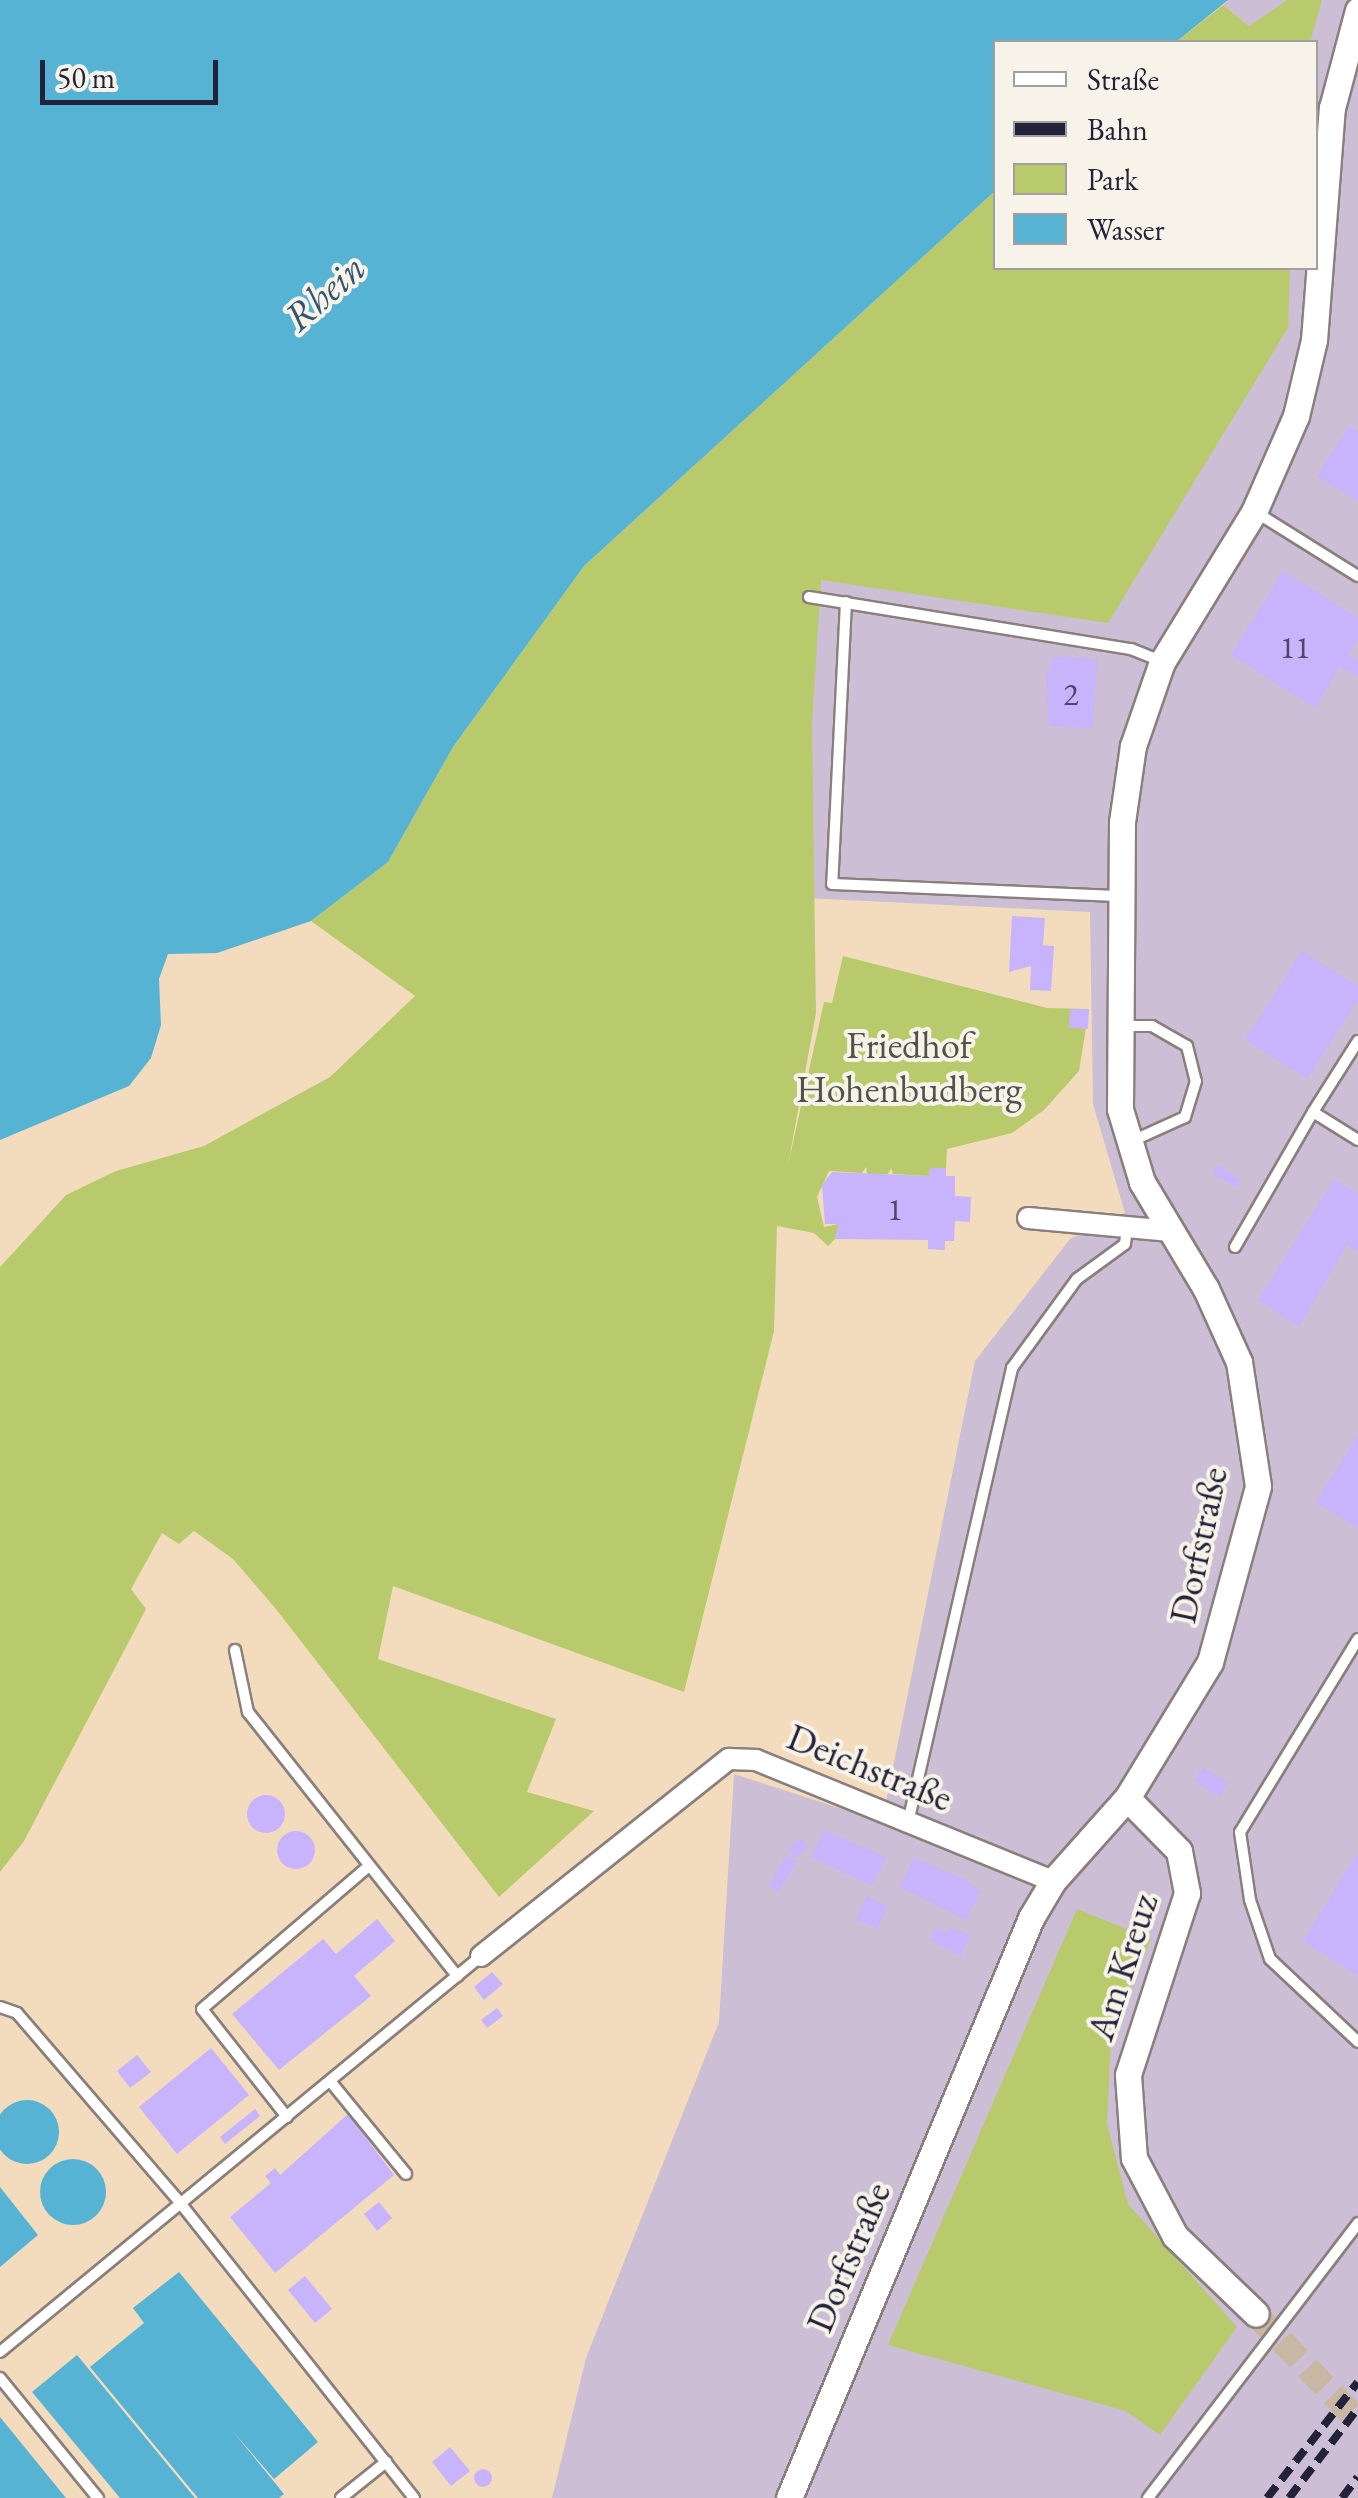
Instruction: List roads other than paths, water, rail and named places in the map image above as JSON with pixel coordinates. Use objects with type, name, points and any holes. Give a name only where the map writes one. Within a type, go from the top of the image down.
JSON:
[{"type":"street","name":"Dorfstraße","points":[[789,2498],[1009,1966],[1053,1881],[1127,1798],[1210,1662],[1258,1486],[1239,1362],[1206,1289],[1170,1231],[1129,1142],[1120,1109],[1122,822],[1133,746],[1162,662],[1254,512],[1296,416],[1314,340],[1332,108],[1358,10]]},
{"type":"street","points":[[1028,1218],[1170,1231]]},
{"type":"street","name":"Deichstraße","points":[[481,1956],[729,1760],[756,1760],[909,1818],[1053,1881]]},
{"type":"street","name":"Am Kreuz","points":[[1127,1798],[1179,1851],[1187,1893],[1128,2075],[1134,2158],[1152,2202],[1175,2236],[1256,2314]]},
{"type":"lane","points":[[1254,512],[1358,576]]},
{"type":"lane","points":[[809,597],[1131,649],[1162,662]]},
{"type":"lane","points":[[846,602],[832,884],[1121,896]]},
{"type":"lane","points":[[1120,1026],[1152,1026],[1187,1046],[1196,1080],[1185,1117],[1129,1142]]},
{"type":"lane","points":[[1235,1247],[1358,1042]]},
{"type":"lane","points":[[1313,1112],[1358,1140]]},
{"type":"lane","points":[[909,1818],[1012,1368],[1077,1279],[1125,1244],[1127,1228]]},
{"type":"lane","points":[[1358,1640],[1240,1832],[1250,1900],[1270,1959],[1358,2042]]},
{"type":"lane","points":[[235,1650],[248,1712],[457,1976]]},
{"type":"lane","points":[[287,2117],[202,2010],[369,1866]]},
{"type":"lane","points":[[0,2352],[481,1956]]},
{"type":"lane","points":[[0,2008],[17,2013],[181,2204],[414,2498]]},
{"type":"lane","points":[[330,2081],[406,2174]]},
{"type":"lane","points":[[1148,2498],[1358,2223]]},
{"type":"lane","points":[[0,2378],[98,2498]]},
{"type":"lane","points":[[340,2498],[386,2462]]},
{"type":"water","name":"Rhein","points":[[0,0],[1228,0],[1178,40],[993,40],[993,193],[584,566],[453,747],[388,862],[311,921],[217,953],[168,954],[159,979],[161,1025],[151,1058],[129,1086],[0,1140]]},
{"type":"water","points":[[15,2102],[39,2102],[57,2120],[57,2144],[39,2162],[15,2162],[-1,2147],[-1,2117]]},
{"type":"water","points":[[73,2159],[97,2168],[106,2192],[97,2216],[73,2225],[49,2216],[40,2192],[49,2168]]},
{"type":"water","points":[[0,2187],[38,2235],[0,2267]]},
{"type":"water","points":[[179,2272],[318,2442],[274,2479],[231,2429],[284,2494],[279,2498],[198,2498],[90,2367],[144,2323],[133,2308]]},
{"type":"water","points":[[77,2355],[195,2498],[120,2498],[32,2392]]},
{"type":"water","points":[[0,2417],[66,2498],[0,2498]]},
{"type":"tunnel","points":[[1256,2314],[1358,2420]]},
{"type":"railway","points":[[1267,2498],[1358,2382]]},
{"type":"railway","points":[[1289,2498],[1358,2408]]},
{"type":"railway","points":[[1342,2498],[1358,2477]]},
{"type":"park label","name":"Friedhof Hohenbudberg","points":[[909,1067]]}]
